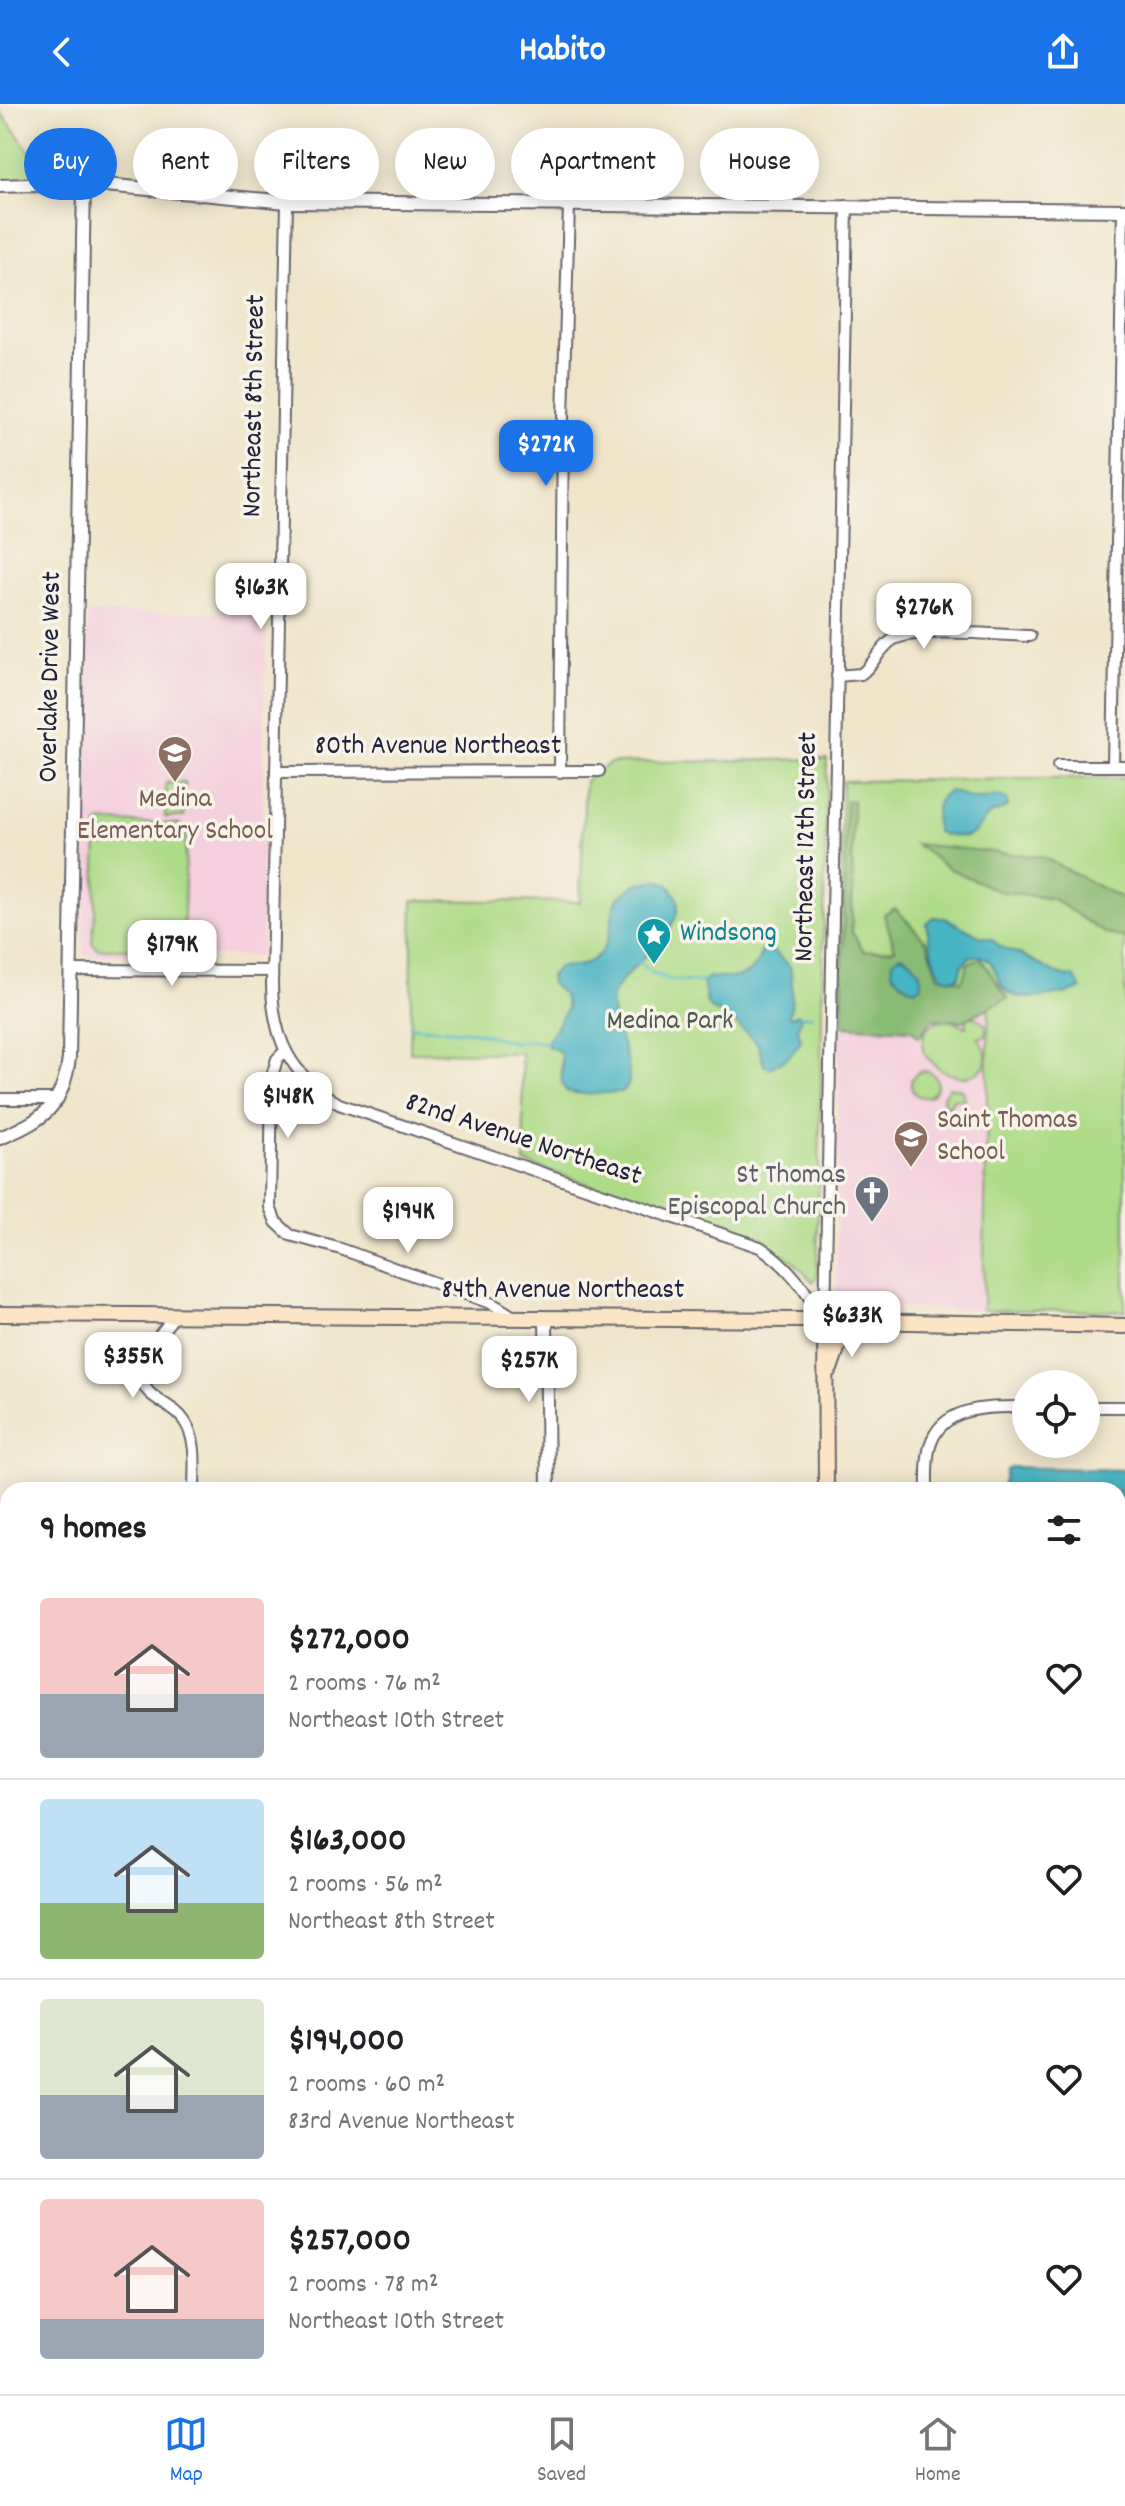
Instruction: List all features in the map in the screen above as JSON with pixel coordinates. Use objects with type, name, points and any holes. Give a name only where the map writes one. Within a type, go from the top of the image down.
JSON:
[{"type":"main road","name":"84th Avenue Northeast","points":[[0,1314],[514,1317],[1125,1326]]},
{"type":"main road","name":"Northeast 12th Street","points":[[825,1321],[826,1482]]},
{"type":"main road","points":[[825,1380],[839,1343],[864,1322]]},
{"type":"street","points":[[0,186],[24,185]]},
{"type":"street","points":[[117,186],[287,202],[1124,210],[1119,766],[1058,766]]},
{"type":"street","name":"Overlake Drive West","points":[[58,1099],[69,1058],[72,970],[84,200]]},
{"type":"street","name":"Northeast 8th Street","points":[[285,1051],[274,1022],[272,971],[287,202]]},
{"type":"street","points":[[560,772],[563,419],[569,205]]},
{"type":"street","name":"Northeast 12th Street","points":[[825,1321],[847,206]]},
{"type":"street","points":[[837,676],[861,674],[891,640],[899,636],[946,633],[1030,636]]},
{"type":"street","name":"80th Avenue Northeast","points":[[276,772],[599,771]]},
{"type":"street","points":[[72,970],[272,971]]},
{"type":"street","points":[[285,1051],[277,1059],[272,1076],[270,1207],[280,1227],[290,1235],[341,1249],[493,1304],[514,1317]]},
{"type":"street","name":"82nd Avenue Northeast","points":[[285,1051],[307,1082],[339,1104],[741,1239],[776,1257],[802,1285],[825,1321]]},
{"type":"street","points":[[0,1099],[58,1099]]},
{"type":"street","points":[[0,1138],[28,1126],[58,1099]]},
{"type":"street","points":[[802,1285],[815,1287],[826,1273]]},
{"type":"street","points":[[175,1315],[144,1358],[140,1375],[145,1388],[179,1415],[189,1430],[194,1449],[194,1482]]},
{"type":"street","points":[[546,1318],[548,1482]]},
{"type":"street","points":[[927,1482],[930,1444],[950,1419],[985,1407],[1012,1407]]},
{"type":"street","points":[[1100,1407],[1125,1407]]},
{"type":"shaded area","name":"Medina Elementary School","points":[[266,612],[261,956],[83,956],[88,613]]},
{"type":"shaded area","name":"Saint Thomas School","points":[[839,999],[989,1002],[983,1310],[836,1306]]},
{"type":"green space","points":[[0,111],[24,143],[24,189],[0,190]]},
{"type":"green space","name":"Medina Park","points":[[827,759],[817,1277],[813,1282],[791,1259],[752,1239],[525,1163],[521,1053],[410,1052],[413,900],[580,902],[585,781],[610,763]]},
{"type":"green space","points":[[1125,778],[1125,1311],[983,1310],[989,1002],[839,999],[842,781]]},
{"type":"green space","points":[[166,783],[185,783],[184,817],[165,817]]},
{"type":"green space","points":[[846,801],[853,801],[852,932],[864,951],[895,949],[884,914],[895,908],[927,942],[938,976],[962,981],[968,963],[981,959],[1008,998],[963,1021],[932,1019],[919,1037],[912,1030],[842,1026]]},
{"type":"green space","points":[[102,822],[179,824],[186,831],[183,954],[173,949],[98,949],[92,943],[97,825]]},
{"type":"green space","points":[[915,844],[1043,857],[1125,900],[1125,938],[1106,934],[1053,899],[998,891],[948,868]]},
{"type":"green space","points":[[967,1017],[975,1017],[986,1025],[986,1036],[978,1037],[985,1049],[986,1059],[977,1073],[957,1076],[934,1064],[924,1054],[922,1043],[932,1024],[948,1020],[966,1027]]},
{"type":"green space","points":[[924,1071],[933,1075],[937,1084],[933,1093],[924,1097],[915,1093],[911,1084],[915,1075]]},
{"type":"green space","points":[[949,1087],[961,1089],[965,1099],[953,1099],[949,1108],[943,1096]]},
{"type":"water","points":[[949,791],[975,799],[999,796],[1007,800],[1008,806],[988,816],[971,835],[943,835],[936,831],[936,808],[940,798]]},
{"type":"water","points":[[658,880],[668,885],[676,895],[678,908],[674,920],[613,995],[613,1015],[627,1062],[628,1086],[621,1092],[586,1094],[566,1091],[562,1084],[561,1055],[547,1046],[567,1008],[550,976],[559,967],[581,965],[601,952],[609,935],[617,899],[636,884]]},
{"type":"water","points":[[933,917],[946,918],[1055,973],[1074,977],[1082,989],[1044,997],[1015,996],[1003,987],[991,963],[980,956],[971,956],[962,965],[959,977],[945,977],[936,964],[926,923]]},
{"type":"water","points":[[766,943],[790,966],[792,998],[789,1015],[801,1016],[798,1028],[801,1041],[788,1057],[769,1068],[764,1065],[758,1044],[728,1016],[712,1010],[707,1004],[703,982],[709,977],[730,978],[749,972]]},
{"type":"water","points":[[901,955],[916,967],[922,986],[916,989],[907,987],[892,972],[893,960]]},
{"type":"water","points":[[1011,1467],[1125,1470],[1125,1482],[1003,1482],[1006,1470]]},
{"type":"waterway","points":[[639,962],[661,977],[703,982]]},
{"type":"waterway","points":[[801,1016],[811,1016]]},
{"type":"waterway","points":[[410,1027],[476,1032],[513,1042],[548,1043]]},
{"type":"place","name":"Medina Elementary School","points":[[175,784]]},
{"type":"place","name":"Windsong","points":[[654,966]]},
{"type":"place","name":"Saint Thomas School","points":[[911,1169]]},
{"type":"place","name":"St Thomas Episcopal Church","points":[[872,1224]]}]
